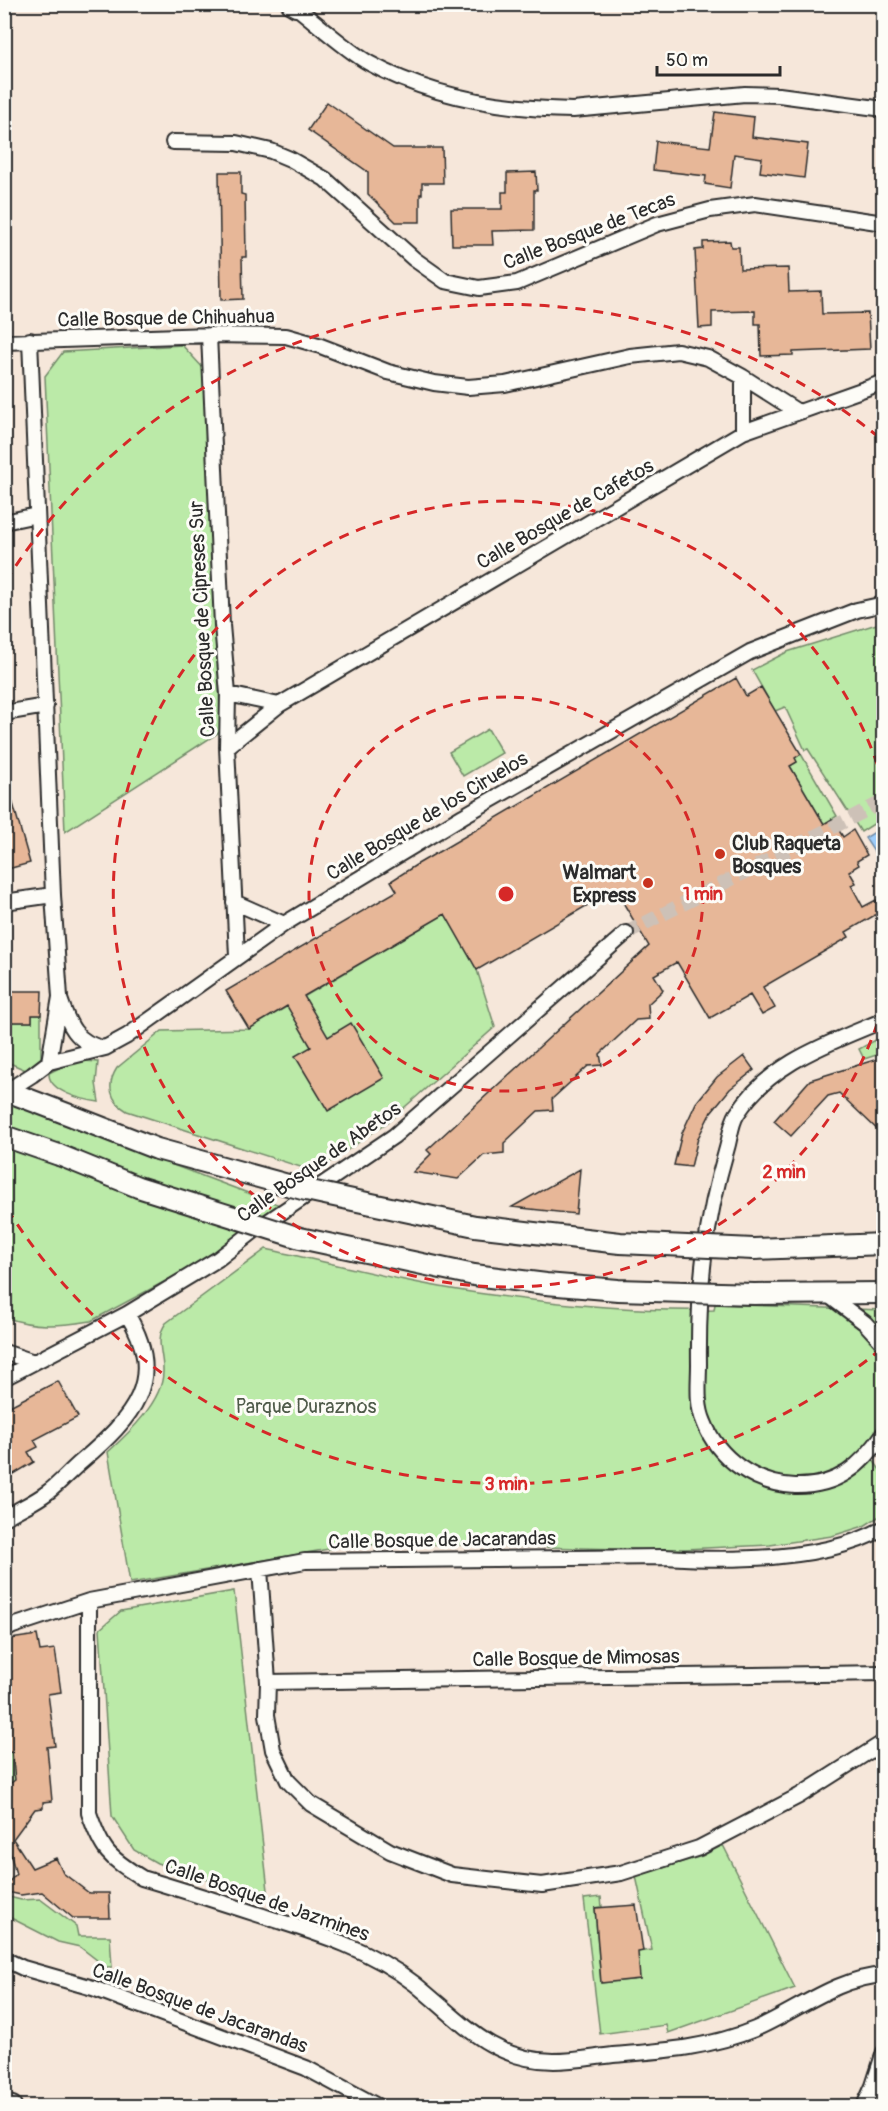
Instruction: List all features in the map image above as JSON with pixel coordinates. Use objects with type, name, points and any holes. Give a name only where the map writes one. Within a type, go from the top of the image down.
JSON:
[{"type":"main road","points":[[6,1090],[157,1149],[306,1190],[476,1226],[620,1243],[754,1249],[884,1244]]},
{"type":"main road","points":[[4,1136],[59,1155],[138,1187],[300,1238],[474,1275],[618,1290],[754,1294],[884,1293]]},
{"type":"street","points":[[294,5],[368,62],[416,83],[493,104],[546,110],[573,110],[745,94],[768,94],[884,109]]},
{"type":"street","name":"Calle Bosque de Tecas","points":[[173,142],[236,143],[271,151],[290,159],[325,179],[414,259],[445,281],[479,288],[517,283],[657,224],[710,210],[755,204],[884,222]]},
{"type":"street","name":"Calle Bosque de Chihuahua","points":[[4,342],[209,335],[286,336],[318,345],[388,372],[434,383],[468,387],[505,384],[630,356],[678,351],[708,358],[798,412]]},
{"type":"street","name":"Calle Bosque de Cipreses Sur","points":[[209,335],[222,625],[228,694],[227,747],[237,956]]},
{"type":"street","points":[[30,340],[53,895],[60,997],[49,1062]]},
{"type":"street","points":[[743,377],[744,432]]},
{"type":"street","name":"Calle Bosque de Cafetos","points":[[227,747],[279,705],[744,432],[884,382]]},
{"type":"street","points":[[4,522],[37,515]]},
{"type":"street","name":"Calle Bosque de los Ciruelos","points":[[6,1090],[49,1062],[105,1048],[127,1036],[284,924],[463,816],[750,652],[857,610],[884,604]]},
{"type":"street","points":[[228,694],[279,705]]},
{"type":"street","points":[[4,713],[46,706]]},
{"type":"street","points":[[4,902],[53,895]]},
{"type":"street","points":[[234,903],[284,924]]},
{"type":"street","name":"Calle Bosque de Abetos","points":[[4,1378],[127,1314],[218,1259],[254,1231],[394,1136],[626,933]]},
{"type":"street","points":[[60,997],[75,1032],[88,1043],[105,1048]]},
{"type":"street","points":[[884,1020],[798,1057],[764,1082],[736,1115],[717,1184],[706,1237],[700,1278],[698,1316],[699,1408],[710,1436],[730,1460],[742,1469],[769,1482],[782,1485],[803,1486],[823,1483],[849,1473],[872,1450],[884,1433]]},
{"type":"street","points":[[828,1294],[865,1323],[884,1344]]},
{"type":"street","points":[[4,1518],[47,1493],[108,1439],[132,1409],[143,1387],[145,1364],[141,1341],[127,1314]]},
{"type":"street","points":[[4,1352],[34,1362]]},
{"type":"street","name":"Calle Bosque de Jacarandas","points":[[4,1631],[89,1601],[305,1561],[664,1557],[719,1560],[802,1552],[846,1544],[871,1536],[884,1528]]},
{"type":"street","points":[[260,1569],[268,1682],[267,1715],[273,1750],[288,1781],[311,1804],[390,1851],[452,1875],[542,1885],[621,1873],[699,1848],[799,1796],[884,1742]]},
{"type":"street","name":"Calle Bosque de Jazmines","points":[[89,1601],[89,1813],[99,1841],[116,1862],[142,1878],[344,1942],[381,1961],[415,1984],[484,2042],[518,2056],[554,2061],[686,2049],[723,2041],[756,2029],[834,1988],[868,1976],[884,1975]]},
{"type":"street","name":"Calle Bosque de Mimosas","points":[[268,1682],[884,1673]]},
{"type":"street","name":"Calle Bosque de Jacarandas","points":[[4,1959],[23,1968],[93,1988],[306,2068],[377,2106]]},
{"type":"street","points":[[864,2106],[884,2052]]},
{"type":"street","points":[[4,2104],[12,2106]]},
{"type":"green space","points":[[182,345],[205,370],[221,731],[65,832],[45,376],[63,352]]},
{"type":"green space","points":[[883,622],[883,818],[861,832],[808,749],[805,750],[785,707],[775,711],[752,670],[787,652]]},
{"type":"green space","points":[[488,729],[502,753],[463,776],[449,752]]},
{"type":"green space","points":[[801,754],[837,816],[824,824],[790,766],[797,762],[795,758]]},
{"type":"green space","points":[[445,914],[477,970],[495,1027],[388,1122],[316,1172],[127,1111],[113,1097],[111,1086],[117,1068],[162,1031],[249,1029]]},
{"type":"green space","points":[[32,1015],[41,1015],[41,1059],[28,1071],[5,1061],[4,1025],[6,1022],[32,1022]]},
{"type":"green space","points":[[883,1036],[883,1053],[864,1059],[859,1049]]},
{"type":"green space","points":[[84,1061],[98,1062],[96,1083],[99,1102],[68,1094],[50,1080],[49,1073],[67,1064]]},
{"type":"green space","points":[[4,1094],[49,1112],[47,1118],[296,1211],[91,1321],[47,1325],[26,1323],[5,1317]]},
{"type":"green space","name":"Parque Duraznos","points":[[266,1249],[424,1284],[565,1304],[655,1310],[714,1310],[715,1304],[883,1310],[883,1442],[873,1460],[883,1474],[883,1514],[864,1526],[832,1536],[770,1545],[662,1550],[420,1544],[352,1545],[130,1583],[108,1452],[143,1416],[157,1394],[163,1372],[160,1341],[162,1329],[166,1323]]},
{"type":"green space","points":[[234,1591],[269,1899],[157,1863],[134,1850],[112,1816],[100,1629],[121,1611]]},
{"type":"green space","points":[[12,1752],[15,1780],[5,1788],[5,1753]]},
{"type":"green space","points":[[723,1845],[795,1988],[668,2033],[666,2025],[600,2034],[584,1899],[601,1897],[602,1907],[595,1908],[601,1983],[640,1979],[637,1952],[652,1950],[636,1876],[702,1856]]},
{"type":"green space","points":[[5,1896],[21,1900],[40,1899],[76,1926],[78,1936],[110,1936],[112,1967],[106,1967],[80,1947],[58,1942],[5,1915]]},
{"type":"water","points":[[883,827],[883,854],[878,858],[865,838]]},
{"type":"building","points":[[327,102],[393,148],[442,148],[443,183],[422,183],[420,222],[396,222],[368,194],[368,172],[308,130]]},
{"type":"building","points":[[715,112],[754,117],[752,137],[808,144],[804,178],[760,172],[762,158],[734,154],[730,188],[705,184],[706,176],[653,170],[656,141],[710,147]]},
{"type":"building","points":[[219,172],[241,172],[241,194],[245,195],[246,257],[242,257],[243,299],[221,300]]},
{"type":"building","points":[[536,172],[534,230],[492,231],[493,245],[452,245],[451,209],[502,209],[502,192],[507,192],[507,173]]},
{"type":"building","points":[[730,241],[731,247],[739,247],[740,269],[788,268],[789,292],[821,291],[822,314],[868,313],[870,349],[793,352],[793,355],[761,356],[760,324],[755,324],[755,311],[712,312],[712,327],[699,328],[695,250],[703,249],[703,242]]},
{"type":"building","points":[[736,678],[746,696],[761,687],[801,754],[795,758],[797,762],[790,766],[824,824],[832,819],[843,837],[853,830],[867,855],[857,861],[859,865],[849,871],[856,883],[851,885],[863,907],[876,900],[882,911],[846,932],[849,937],[763,987],[775,1008],[762,1015],[750,995],[710,1018],[677,962],[654,975],[663,990],[648,1004],[649,1019],[636,1020],[600,1054],[602,1065],[588,1066],[552,1099],[553,1110],[538,1111],[504,1143],[504,1153],[484,1155],[458,1179],[413,1172],[431,1154],[427,1150],[649,946],[615,889],[477,970],[445,914],[304,996],[328,1037],[351,1023],[384,1078],[328,1111],[295,1056],[311,1047],[287,1006],[249,1029],[226,991],[397,891],[391,881],[416,865]]},
{"type":"building","points":[[8,786],[30,863],[4,870],[4,787]]},
{"type":"building","points":[[4,991],[42,991],[41,1015],[32,1015],[32,1022],[4,1022]]},
{"type":"building","points":[[744,1056],[754,1070],[730,1089],[711,1112],[698,1138],[691,1167],[674,1165],[682,1133],[696,1103],[717,1077]]},
{"type":"building","points":[[884,1057],[884,1136],[839,1093],[828,1096],[791,1136],[774,1121],[810,1080]]},
{"type":"building","points":[[580,1169],[576,1214],[512,1207]]},
{"type":"building","points":[[58,1381],[78,1417],[34,1440],[38,1447],[28,1452],[34,1462],[4,1480],[4,1409]]},
{"type":"building","points":[[37,1635],[40,1651],[55,1649],[61,1692],[48,1694],[55,1746],[47,1747],[52,1801],[43,1802],[43,1808],[35,1809],[13,1839],[32,1868],[56,1858],[63,1873],[89,1893],[109,1893],[110,1918],[73,1918],[42,1892],[21,1895],[7,1892],[7,1884],[16,1874],[8,1846],[4,1850],[4,1788],[15,1780],[12,1752],[4,1753],[4,1710],[10,1709],[4,1674],[4,1640]]},
{"type":"building","points":[[636,1905],[643,1951],[638,1952],[640,1979],[601,1983],[595,1908]]},
{"type":"tunnel","points":[[626,933],[884,801]]},
{"type":"place","name":"Club Raqueta Bosques","points":[[720,854]]},
{"type":"place","name":"Walmart Express","points":[[648,883]]}]
